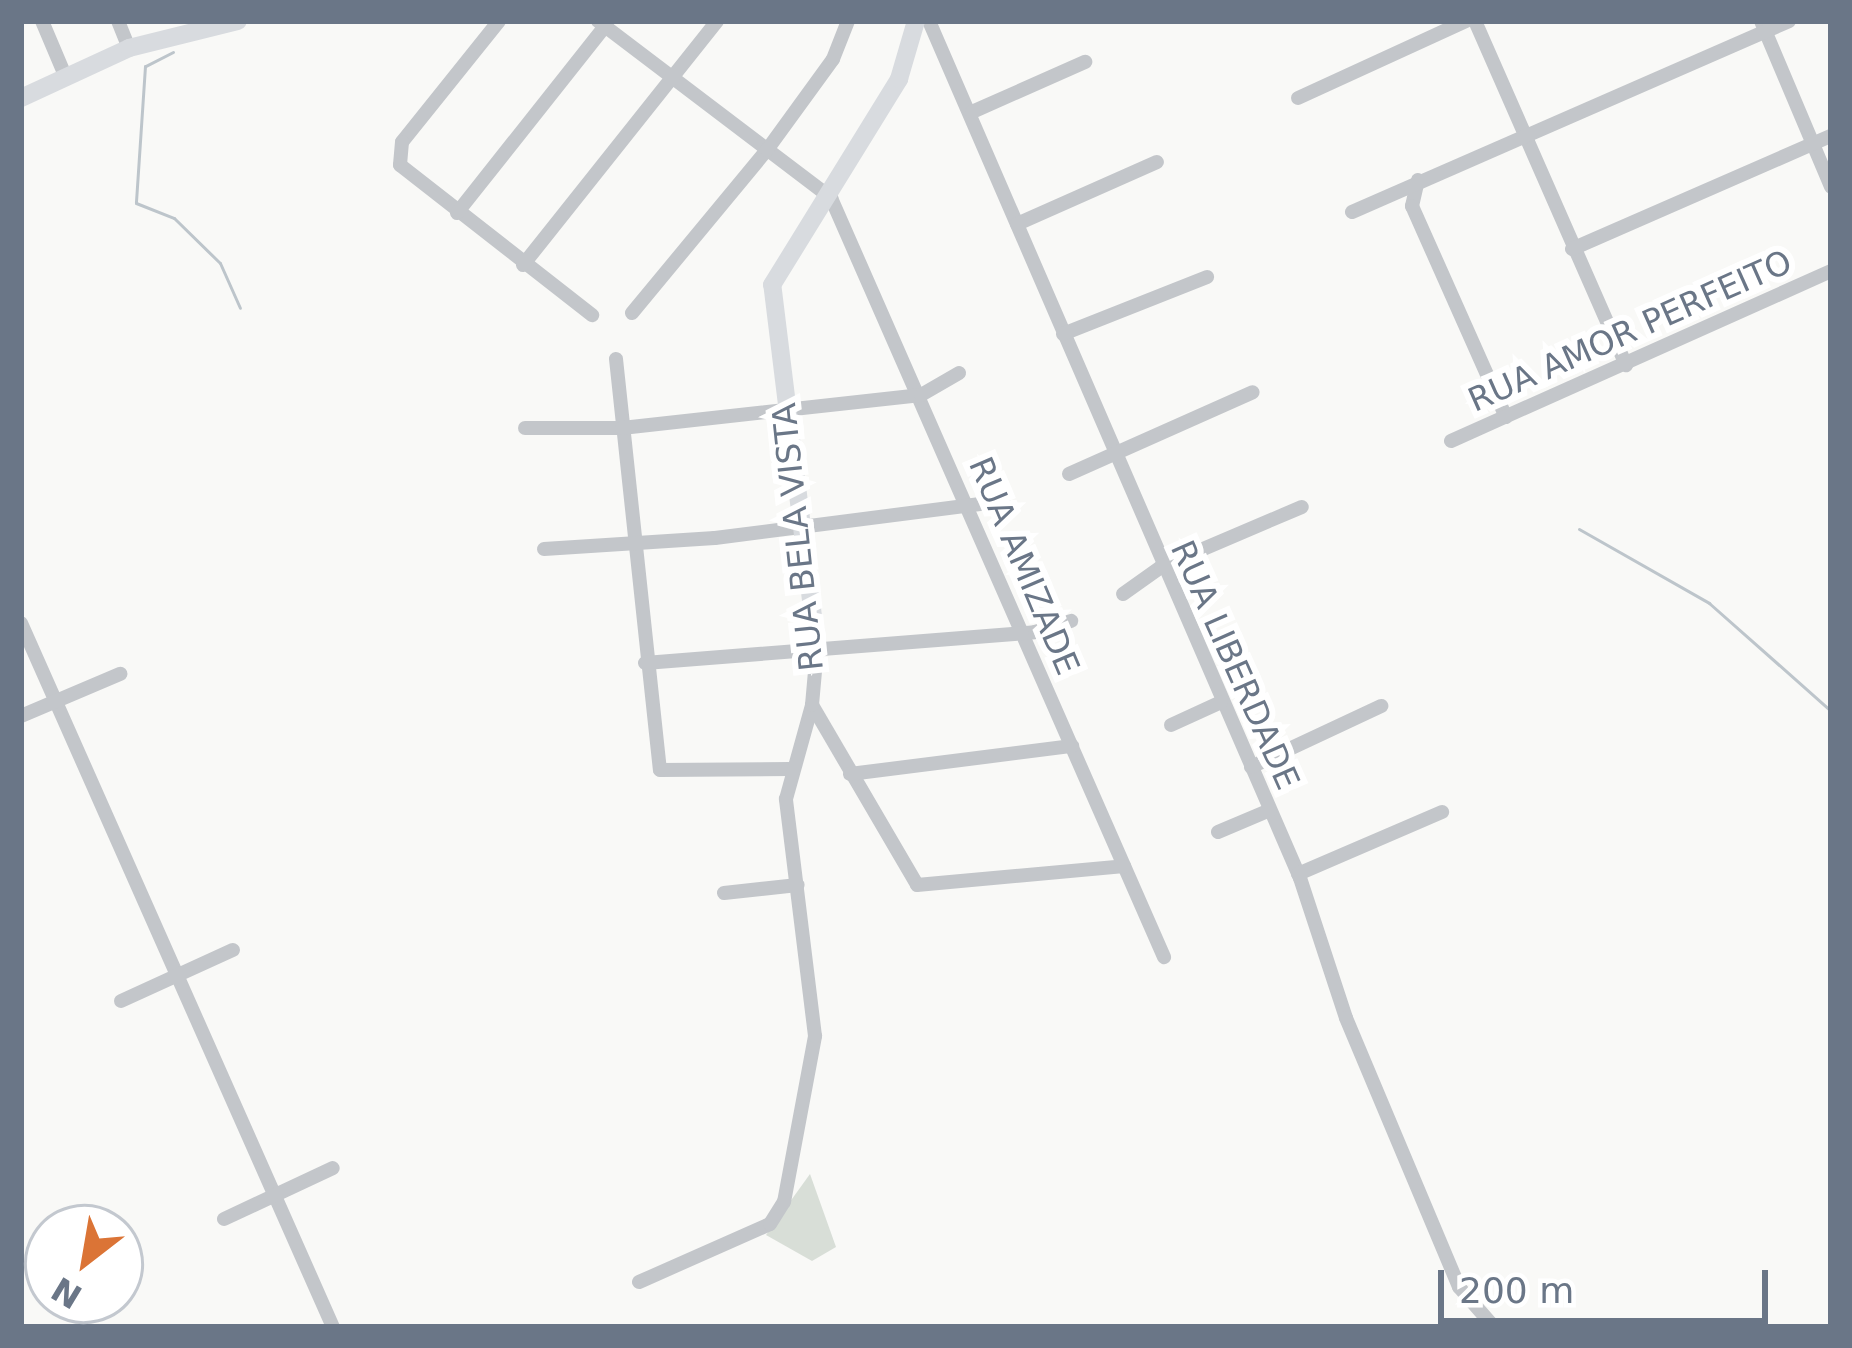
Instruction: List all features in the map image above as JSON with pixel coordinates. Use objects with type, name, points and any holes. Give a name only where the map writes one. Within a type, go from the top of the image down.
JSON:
[{"type":"street","points":[[42,21],[64,73]]},
{"type":"street","points":[[118,21],[128,48]]},
{"type":"street","points":[[21,98],[64,73],[128,48],[238,21]]},
{"type":"street","points":[[500,21],[402,142],[400,165],[592,315]]},
{"type":"street","points":[[523,265],[717,21]]},
{"type":"street","points":[[632,313],[767,150],[833,59],[848,21]]},
{"type":"street","name":"RUA BELA VISTA","points":[[639,1282],[770,1224],[784,1202],[815,1036],[797,885],[790,769],[812,705],[817,650],[772,285],[831,198],[899,79],[916,21]]},
{"type":"street","name":"RUA LIBERDADE","points":[[929,21],[972,112],[1112,454],[1298,874],[1346,1018],[1460,1287],[1494,1327]]},
{"type":"street","points":[[1298,98],[1466,21]]},
{"type":"street","points":[[1475,21],[1626,365]]},
{"type":"street","points":[[1352,212],[1763,26],[1789,21]]},
{"type":"street","points":[[457,212],[604,23],[672,80],[831,198]]},
{"type":"street","points":[[1763,26],[1831,188]]},
{"type":"street","points":[[972,112],[1085,62]]},
{"type":"street","points":[[1572,249],[1831,136]]},
{"type":"street","points":[[1017,224],[1157,162]]},
{"type":"street","points":[[1418,180],[1412,206],[1506,417]]},
{"type":"street","name":"RUA AMIZADE","points":[[831,198],[1164,957]]},
{"type":"street","name":"RUA AMOR PERFEITO","points":[[1451,441],[1831,271]]},
{"type":"street","points":[[1063,334],[1207,277]]},
{"type":"street","points":[[616,359],[645,663],[666,775],[790,769]]},
{"type":"street","points":[[525,428],[622,428],[921,395],[959,373]]},
{"type":"street","points":[[1069,474],[1253,392]]},
{"type":"street","points":[[544,549],[800,527],[970,509],[1004,501]]},
{"type":"street","points":[[1123,593],[1161,567],[1302,507]]},
{"type":"street","points":[[645,663],[1024,633],[1071,622]]},
{"type":"street","points":[[21,623],[334,1327]]},
{"type":"street","points":[[21,716],[120,674]]},
{"type":"street","points":[[1171,725],[1222,702]]},
{"type":"street","points":[[812,705],[916,885],[1124,866]]},
{"type":"street","points":[[1251,767],[1381,706]]},
{"type":"street","points":[[850,774],[1072,746]]},
{"type":"street","points":[[1217,832],[1270,810]]},
{"type":"street","points":[[1298,874],[1442,812]]},
{"type":"street","points":[[724,893],[797,885]]},
{"type":"street","points":[[121,1000],[233,950]]},
{"type":"street","points":[[224,1220],[333,1168]]},
{"type":"shaded area","points":[[810,1174],[836,1247],[812,1261],[766,1235]]},
{"type":"waterway","points":[[173,52],[145,66],[136,203],[174,218],[220,263],[240,308]]},
{"type":"waterway","points":[[1579,529],[1709,603],[1831,711]]}]
